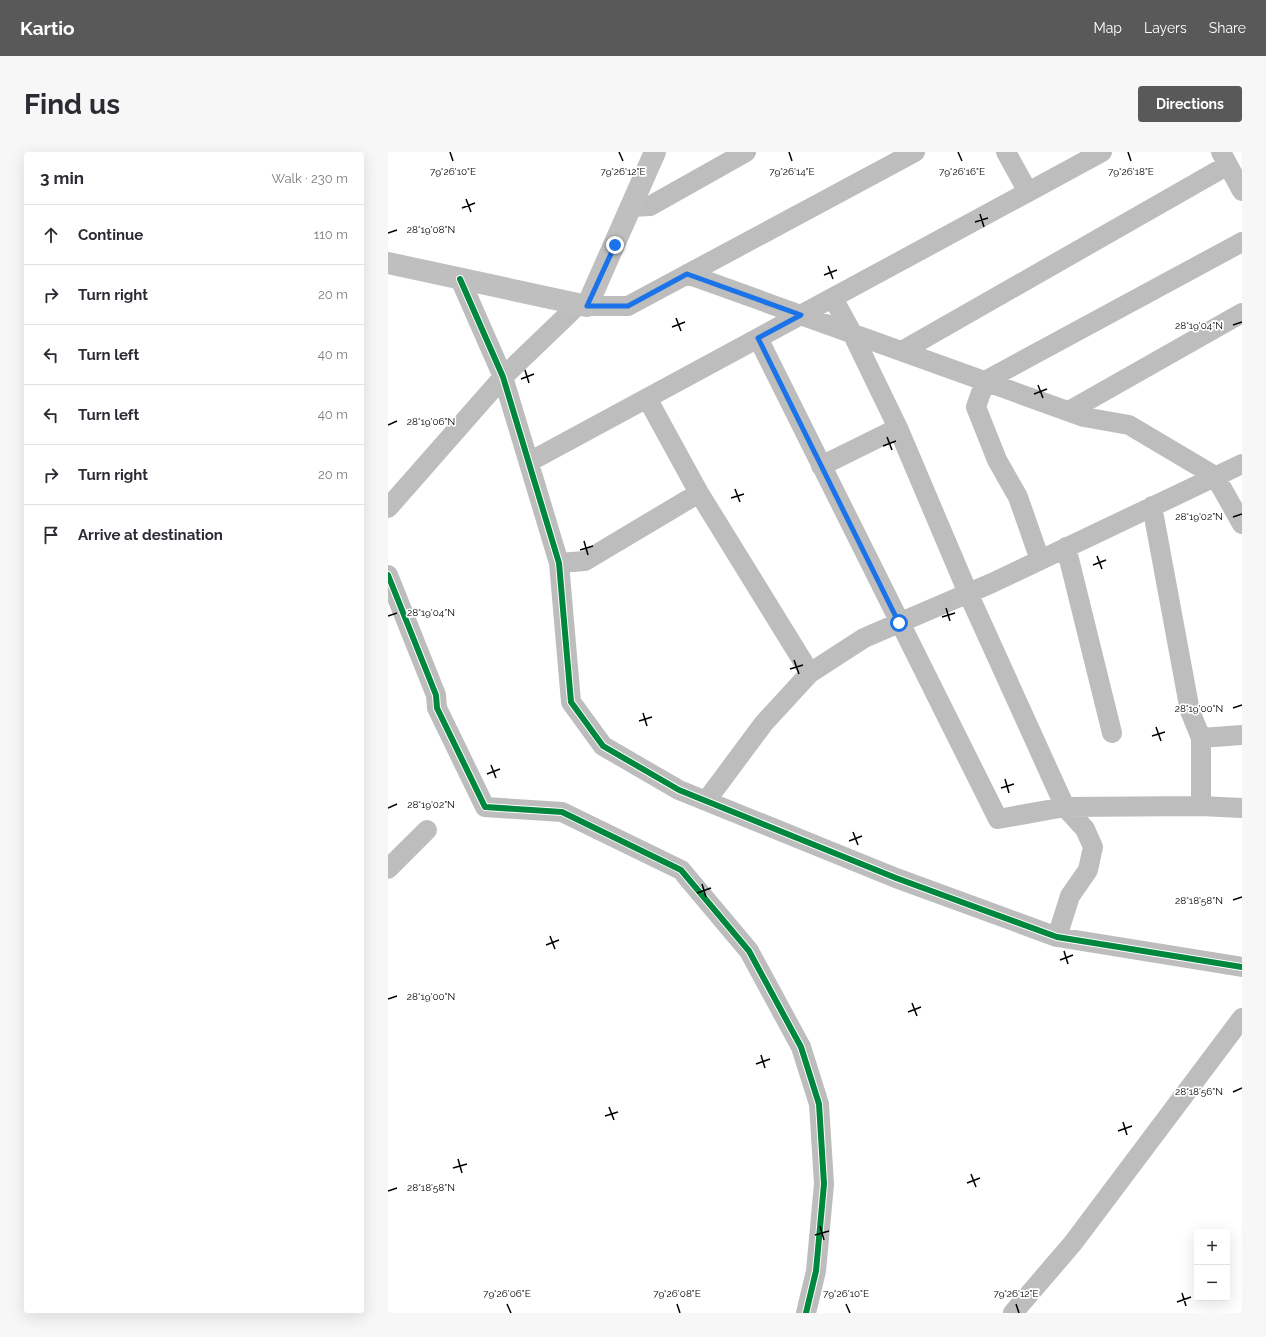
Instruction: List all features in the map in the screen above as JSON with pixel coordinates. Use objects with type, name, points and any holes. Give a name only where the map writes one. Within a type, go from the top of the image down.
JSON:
[{"type":"street","points":[[388,508],[503,377],[583,305],[632,206],[656,152]]},
{"type":"street","points":[[632,206],[650,206],[746,152]]},
{"type":"street","points":[[388,263],[583,305],[628,306],[915,152]]},
{"type":"street","points":[[1006,152],[1028,192]]},
{"type":"street","points":[[529,462],[1102,152]]},
{"type":"street","points":[[902,351],[1224,158],[1242,191]]},
{"type":"street","points":[[1040,560],[1018,497],[997,460],[976,407],[985,381],[1242,242]]},
{"type":"street","points":[[687,274],[1069,411],[1084,416],[1129,425],[1215,476],[1242,524]]},
{"type":"street","points":[[460,279],[503,377],[560,563],[571,702],[603,746],[679,790],[896,878],[1057,937],[1242,966]]},
{"type":"street","points":[[833,298],[852,333],[898,428],[968,593],[1065,808],[1085,828],[1093,847],[1088,870],[1070,896],[1057,937]]},
{"type":"street","points":[[1069,411],[1242,313]]},
{"type":"street","points":[[758,338],[998,819],[1065,808],[1201,806],[1242,808]]},
{"type":"street","points":[[646,398],[699,493],[810,674]]},
{"type":"street","points":[[821,466],[898,428]]},
{"type":"street","points":[[706,801],[764,723],[810,674],[864,638],[1040,560],[1242,464]]},
{"type":"street","points":[[560,563],[585,561],[699,493]]},
{"type":"street","points":[[1152,506],[1190,711],[1201,738],[1201,806]]},
{"type":"street","points":[[1066,547],[1112,733]]},
{"type":"street","points":[[388,575],[436,695],[438,708],[485,807],[562,812],[681,870],[749,951],[801,1046],[819,1104],[824,1184],[816,1271],[806,1313]]},
{"type":"street","points":[[1201,738],[1242,735]]},
{"type":"street","points":[[388,868],[427,830]]},
{"type":"street","points":[[1013,1313],[1073,1243],[1242,1018]]},
{"type":"cycle path","points":[[460,279],[503,377],[559,563],[571,702],[603,746],[679,790],[896,878],[1057,937],[1242,967]]},
{"type":"cycle path","points":[[388,575],[436,695],[437,708],[485,807],[562,812],[681,870],[749,951],[801,1047],[819,1104],[824,1184],[816,1271],[806,1313]]},
{"type":"route","points":[[615,245],[587,306],[628,306],[687,274],[801,315],[758,338],[899,623]]}]
